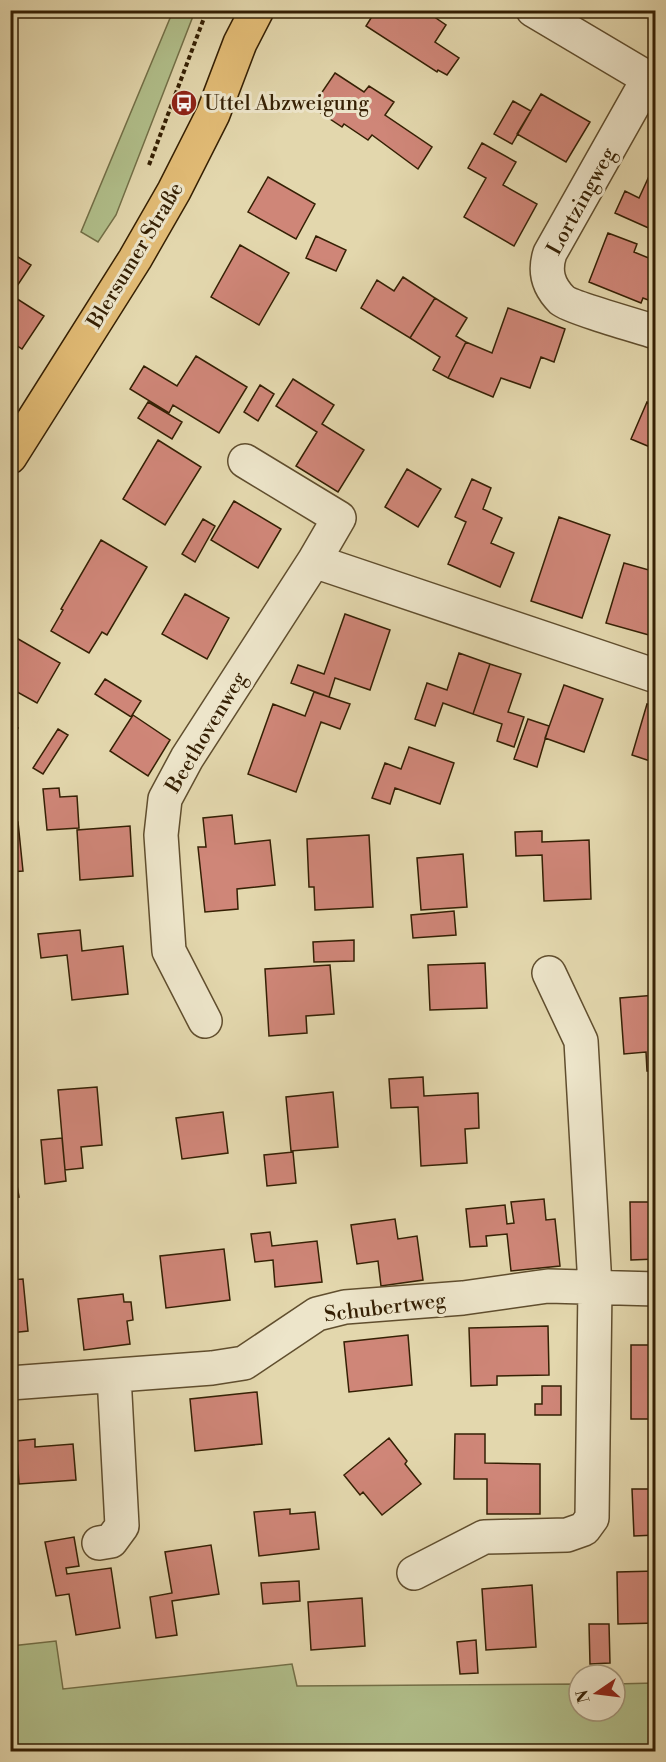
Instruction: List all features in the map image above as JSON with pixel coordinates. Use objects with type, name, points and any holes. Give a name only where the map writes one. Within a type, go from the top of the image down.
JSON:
[{"type":"main road","name":"Blersumer Straße","points":[[240,43],[244,10]]},
{"type":"main road","name":"Blersumer Straße","points":[[10,457],[135,259],[174,192],[213,114],[240,43],[257,10]]},
{"type":"street","points":[[533,10],[652,81]]},
{"type":"street","name":"Lortzingweg","points":[[652,81],[550,253],[546,266],[550,284],[564,302],[656,332]]},
{"type":"street","name":"Beethovenweg","points":[[205,1021],[169,951],[160,835],[165,799],[187,758],[314,561],[339,518],[245,461]]},
{"type":"street","points":[[314,561],[656,676]]},
{"type":"street","points":[[414,1573],[484,1537],[567,1535],[584,1529],[592,1518],[595,1286],[581,1041],[549,973]]},
{"type":"street","name":"Schubertweg","points":[[10,1383],[212,1368],[244,1363],[317,1314],[345,1307],[463,1298],[548,1286],[656,1289]]},
{"type":"street","points":[[99,1543],[111,1541],[122,1526],[114,1376]]},
{"type":"path","points":[[147,168],[207,10]]},
{"type":"green space","points":[[173,11],[195,11],[116,215],[98,242],[81,232]]},
{"type":"green space","points":[[56,1641],[63,1689],[292,1664],[297,1686],[567,1684],[567,1723],[627,1723],[627,1684],[655,1683],[655,1751],[11,1751],[11,1646]]},
{"type":"building","points":[[376,10],[424,10],[446,25],[435,42],[459,58],[447,75],[438,70],[437,72],[366,26]]},
{"type":"building","points":[[335,73],[364,92],[369,86],[394,102],[385,115],[432,147],[418,169],[372,135],[368,140],[344,124],[342,127],[312,107]]},
{"type":"building","points":[[541,94],[590,122],[566,162],[517,134]]},
{"type":"building","points":[[513,101],[531,111],[512,144],[494,134]]},
{"type":"building","points":[[482,143],[516,162],[503,185],[537,204],[514,246],[464,217],[486,178],[468,168]]},
{"type":"building","points":[[656,161],[656,224],[653,230],[615,213],[625,191],[639,198]]},
{"type":"building","points":[[268,177],[315,204],[296,239],[248,212]]},
{"type":"building","points":[[608,233],[637,244],[634,252],[656,261],[653,271],[656,272],[656,303],[643,298],[641,303],[589,282]]},
{"type":"building","points":[[316,236],[346,250],[336,271],[306,258]]},
{"type":"building","points":[[240,245],[289,273],[259,325],[211,297]]},
{"type":"building","points":[[10,252],[31,265],[11,295],[44,316],[22,349],[10,341]]},
{"type":"building","points":[[403,277],[435,298],[410,338],[361,308],[377,280],[394,291]]},
{"type":"building","points":[[435,298],[467,318],[456,336],[466,342],[448,378],[433,370],[440,357],[410,338]]},
{"type":"building","points":[[508,308],[565,329],[554,362],[541,357],[530,388],[501,378],[493,397],[448,378],[466,342],[492,353]]},
{"type":"building","points":[[196,356],[247,387],[219,433],[173,405],[169,413],[130,389],[144,366],[177,386]]},
{"type":"building","points":[[293,379],[334,405],[322,424],[364,450],[338,492],[296,466],[317,432],[276,406]]},
{"type":"building","points":[[260,385],[274,394],[258,421],[244,412]]},
{"type":"building","points":[[148,402],[182,422],[172,439],[138,418]]},
{"type":"building","points":[[647,402],[656,406],[656,434],[650,447],[631,439]]},
{"type":"building","points":[[158,440],[201,467],[165,525],[123,499]]},
{"type":"building","points":[[407,469],[441,489],[418,527],[385,507]]},
{"type":"building","points":[[472,479],[491,488],[483,509],[502,518],[491,543],[514,553],[500,587],[448,564],[466,522],[455,517]]},
{"type":"building","points":[[234,501],[281,529],[258,568],[211,540]]},
{"type":"building","points":[[559,517],[610,535],[582,618],[531,601]]},
{"type":"building","points":[[203,519],[215,526],[195,562],[182,554]]},
{"type":"building","points":[[101,540],[147,567],[107,635],[102,632],[89,653],[51,631],[63,610],[61,609]]},
{"type":"building","points":[[624,563],[656,572],[656,591],[651,607],[656,608],[656,637],[606,623]]},
{"type":"building","points":[[185,594],[229,618],[207,659],[162,634]]},
{"type":"building","points":[[345,614],[390,630],[370,690],[335,678],[329,697],[291,683],[298,665],[324,674]]},
{"type":"building","points":[[13,636],[60,663],[37,703],[10,688],[10,640]]},
{"type":"building","points":[[459,653],[490,664],[473,714],[443,703],[435,726],[415,719],[427,683],[447,690]]},
{"type":"building","points":[[490,664],[521,674],[508,712],[524,717],[514,747],[497,741],[502,724],[473,714]]},
{"type":"building","points":[[105,679],[141,701],[131,717],[95,694]]},
{"type":"building","points":[[564,685],[603,699],[584,752],[545,738]]},
{"type":"building","points":[[314,692],[350,704],[340,729],[321,722],[296,792],[248,774],[273,704],[305,716]]},
{"type":"building","points":[[647,704],[656,707],[656,763],[632,755]]},
{"type":"building","points":[[133,715],[170,740],[148,776],[110,751]]},
{"type":"building","points":[[528,719],[549,726],[537,767],[514,759]]},
{"type":"building","points":[[10,723],[18,728],[10,740]]},
{"type":"building","points":[[58,729],[68,735],[43,774],[33,768]]},
{"type":"building","points":[[409,747],[454,763],[440,804],[395,788],[390,804],[372,798],[385,763],[401,769]]},
{"type":"building","points":[[59,788],[60,797],[77,796],[79,828],[47,830],[43,789]]},
{"type":"building","points":[[232,815],[235,844],[270,840],[275,885],[237,889],[238,909],[205,912],[198,847],[206,847],[203,818]]},
{"type":"building","points":[[10,822],[18,822],[23,871],[10,872]]},
{"type":"building","points":[[130,826],[133,876],[80,880],[77,830]]},
{"type":"building","points":[[542,831],[542,842],[589,840],[591,899],[544,901],[542,855],[516,856],[515,832]]},
{"type":"building","points":[[369,835],[373,907],[315,910],[314,887],[309,887],[307,839]]},
{"type":"building","points":[[463,854],[467,907],[421,910],[417,858]]},
{"type":"building","points":[[652,857],[656,857],[655,924]]},
{"type":"building","points":[[454,911],[456,935],[413,938],[411,915]]},
{"type":"building","points":[[80,930],[82,951],[123,946],[128,994],[72,1000],[67,955],[41,958],[38,934]]},
{"type":"building","points":[[354,940],[354,961],[314,962],[313,942]]},
{"type":"building","points":[[10,951],[13,951],[17,997],[10,998]]},
{"type":"building","points":[[485,963],[487,1008],[430,1010],[428,965]]},
{"type":"building","points":[[330,965],[334,1014],[306,1016],[307,1033],[269,1036],[265,969]]},
{"type":"building","points":[[656,995],[656,1071],[647,1071],[646,1052],[624,1054],[620,998]]},
{"type":"building","points":[[423,1077],[424,1096],[478,1093],[479,1128],[465,1129],[467,1163],[421,1166],[418,1107],[391,1108],[389,1079]]},
{"type":"building","points":[[97,1087],[102,1145],[81,1147],[83,1168],[65,1170],[58,1090]]},
{"type":"building","points":[[333,1092],[338,1147],[291,1151],[286,1097]]},
{"type":"building","points":[[223,1112],[228,1153],[182,1159],[176,1118]]},
{"type":"building","points":[[62,1138],[66,1181],[45,1184],[41,1140]]},
{"type":"building","points":[[293,1152],[296,1183],[267,1186],[264,1155]]},
{"type":"building","points":[[10,1179],[16,1179],[19,1197],[10,1198]]},
{"type":"building","points":[[544,1199],[546,1220],[555,1219],[560,1266],[511,1271],[507,1234],[486,1236],[487,1246],[470,1247],[466,1209],[505,1205],[507,1224],[514,1223],[511,1202]]},
{"type":"building","points":[[630,1202],[656,1202],[656,1259],[631,1260]]},
{"type":"building","points":[[395,1219],[398,1239],[417,1236],[423,1280],[381,1286],[378,1261],[357,1264],[351,1225]]},
{"type":"building","points":[[270,1232],[272,1246],[317,1241],[322,1282],[275,1287],[273,1260],[255,1262],[251,1234]]},
{"type":"building","points":[[224,1249],[230,1300],[166,1308],[160,1256]]},
{"type":"building","points":[[23,1279],[28,1331],[10,1333],[10,1280]]},
{"type":"building","points":[[123,1294],[124,1302],[131,1302],[133,1320],[127,1321],[130,1344],[84,1350],[78,1299]]},
{"type":"building","points":[[548,1326],[549,1375],[497,1376],[497,1385],[471,1386],[469,1328]]},
{"type":"building","points":[[408,1335],[412,1385],[349,1392],[344,1342]]},
{"type":"building","points":[[631,1345],[656,1345],[656,1419],[631,1419]]},
{"type":"building","points":[[542,1386],[561,1386],[561,1415],[535,1415],[535,1404],[542,1404]]},
{"type":"building","points":[[257,1392],[262,1444],[195,1451],[190,1399]]},
{"type":"building","points":[[455,1434],[485,1434],[485,1463],[540,1464],[540,1514],[487,1514],[487,1479],[454,1479]]},
{"type":"building","points":[[389,1438],[421,1484],[382,1515],[363,1492],[360,1495],[344,1475]]},
{"type":"building","points":[[35,1439],[35,1447],[73,1444],[76,1480],[19,1484],[16,1441]]},
{"type":"building","points":[[632,1489],[656,1489],[656,1535],[634,1536]]},
{"type":"building","points":[[290,1509],[290,1514],[315,1512],[319,1549],[259,1556],[254,1512]]},
{"type":"building","points":[[74,1537],[79,1566],[66,1568],[67,1574],[111,1568],[120,1628],[76,1635],[69,1594],[56,1596],[45,1542]]},
{"type":"building","points":[[211,1545],[219,1594],[172,1601],[177,1635],[156,1638],[150,1597],[172,1593],[165,1552]]},
{"type":"building","points":[[656,1571],[656,1623],[618,1624],[617,1572]]},
{"type":"building","points":[[299,1581],[300,1601],[263,1604],[261,1583]]},
{"type":"building","points":[[532,1585],[536,1647],[486,1650],[482,1589]]},
{"type":"building","points":[[362,1598],[365,1646],[311,1650],[308,1602]]},
{"type":"building","points":[[589,1624],[609,1624],[610,1663],[590,1663]]},
{"type":"building","points":[[476,1640],[478,1673],[460,1674],[457,1642]]},
{"type":"place","name":"Uttel Abzweigung","points":[[184,103]]}]
